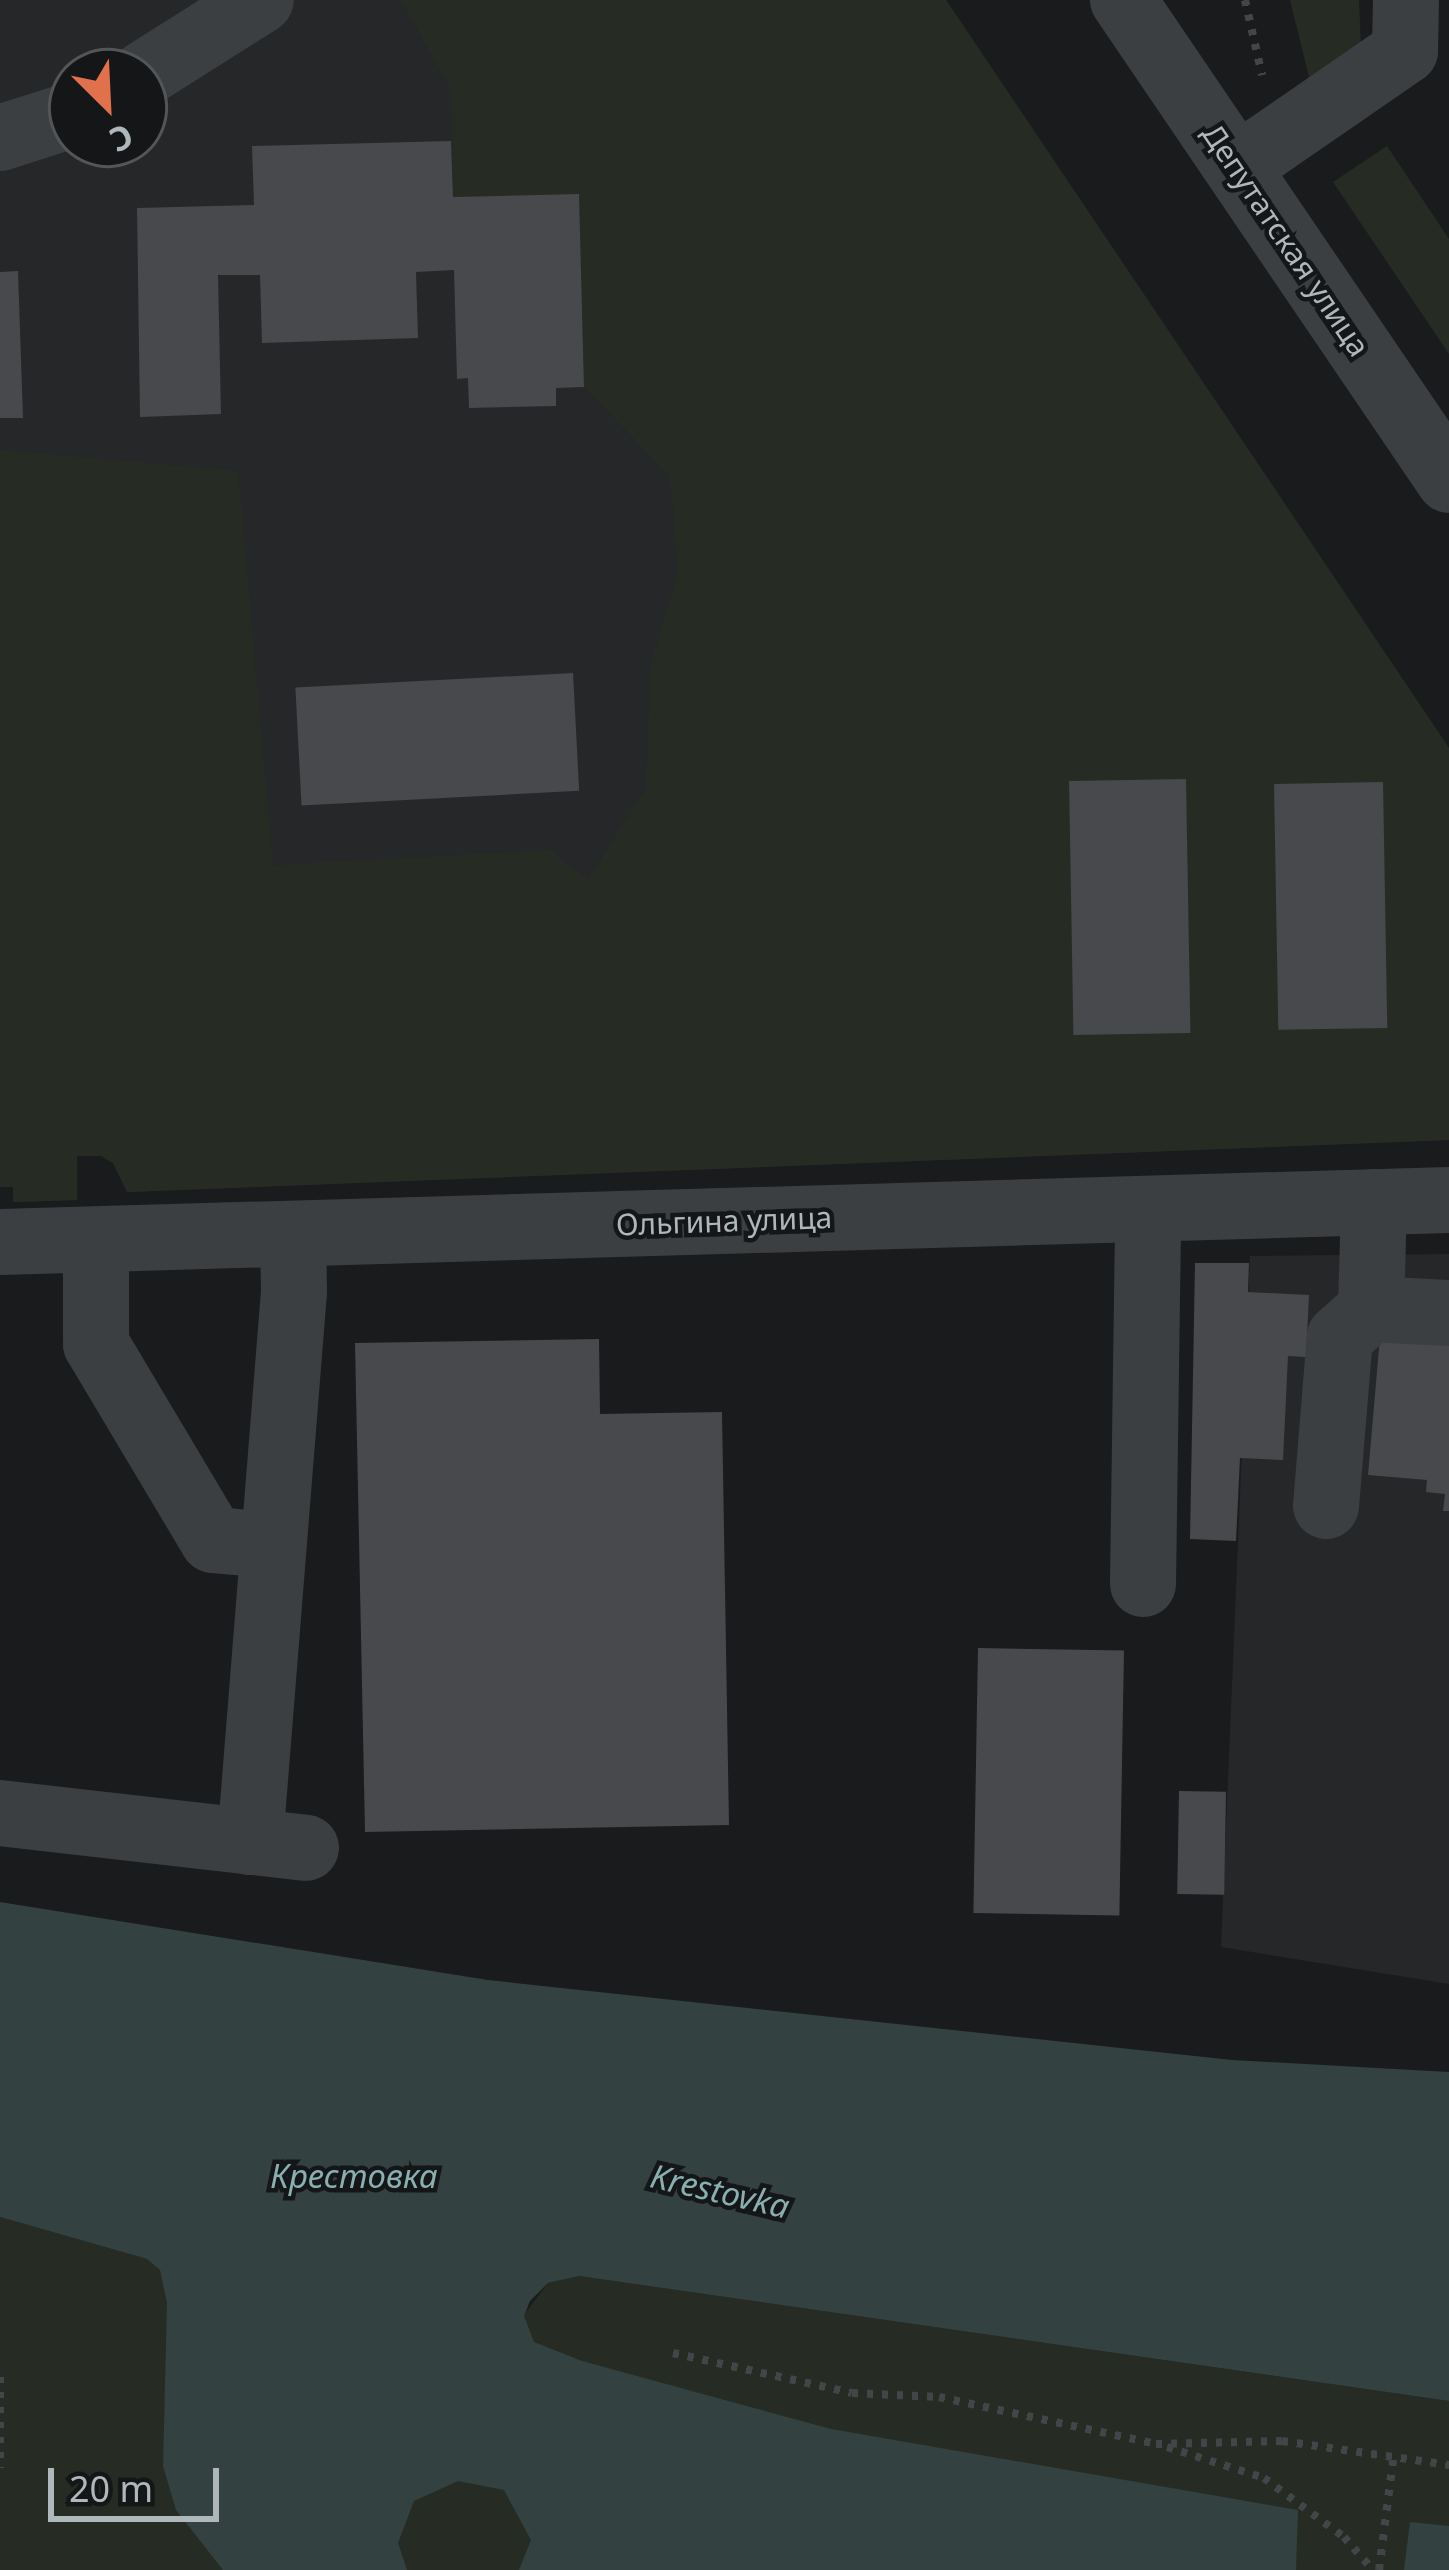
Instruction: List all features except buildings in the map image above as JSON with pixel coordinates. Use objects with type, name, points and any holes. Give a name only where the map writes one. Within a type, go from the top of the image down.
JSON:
[{"type":"street","points":[[168,59],[261,0]]},
{"type":"street","name":"Депутатская улица","points":[[1123,0],[1449,479]]},
{"type":"street","points":[[1237,167],[1406,51],[1406,0]]},
{"type":"street","points":[[0,138],[48,123]]},
{"type":"street","name":"Ольгина улица","points":[[0,1243],[1449,1200]]},
{"type":"street","points":[[1372,1309],[1374,1202]]},
{"type":"street","points":[[1143,1584],[1148,1208]]},
{"type":"street","points":[[0,1813],[278,1845],[274,1545],[294,1291],[293,1234]]},
{"type":"street","points":[[96,1240],[96,1344],[213,1540],[274,1545]]},
{"type":"street","points":[[1326,1506],[1340,1336],[1372,1309],[1449,1313]]},
{"type":"path","points":[[673,2353],[851,2393],[938,2397],[1156,2444],[1264,2478],[1344,2537],[1376,2570]]},
{"type":"path","points":[[0,2377],[0,2468]]},
{"type":"path","points":[[1156,2444],[1282,2441],[1449,2465]]},
{"type":"path","points":[[1376,2570],[1393,2460]]},
{"type":"shaded area","points":[[0,0],[946,0],[1449,748],[1449,1140],[127,1192],[113,1163],[101,1156],[77,1156],[77,1200],[13,1202],[13,1187],[0,1187]]},
{"type":"shaded area","points":[[401,0],[946,0],[1449,748],[1449,1140],[127,1192],[113,1163],[101,1156],[77,1156],[77,1200],[13,1202],[13,1187],[0,1187],[0,450],[238,471],[273,865],[550,850],[588,880],[646,788],[650,666],[678,575],[670,476],[584,387],[579,195],[453,197],[451,89]]},
{"type":"shaded area","points":[[1290,0],[1359,0],[1362,71],[1315,101]]},
{"type":"shaded area","points":[[1387,146],[1449,239],[1449,354],[1333,182]]},
{"type":"shaded area","points":[[1449,1254],[1449,1984],[1221,1947],[1250,1256]]},
{"type":"shaded area","points":[[0,2217],[147,2259],[161,2270],[523,2316],[548,2283],[579,2276],[1449,2401],[1449,2570],[0,2570]]},
{"type":"water","name":"Крестовка","points":[[0,1902],[488,1980],[1232,2060],[1449,2072],[1449,2401],[579,2276],[548,2283],[530,2301],[524,2316],[534,2342],[582,2361],[831,2429],[1298,2510],[1296,2570],[519,2570],[531,2540],[504,2490],[458,2481],[414,2501],[398,2543],[407,2570],[223,2570],[176,2510],[163,2466],[167,2303],[160,2270],[147,2259],[0,2217]]},
{"type":"water","points":[[1410,2522],[1449,2526],[1449,2570],[1404,2570]]},
{"type":"water label","name":"Krestovka","points":[[720,2191]]}]
